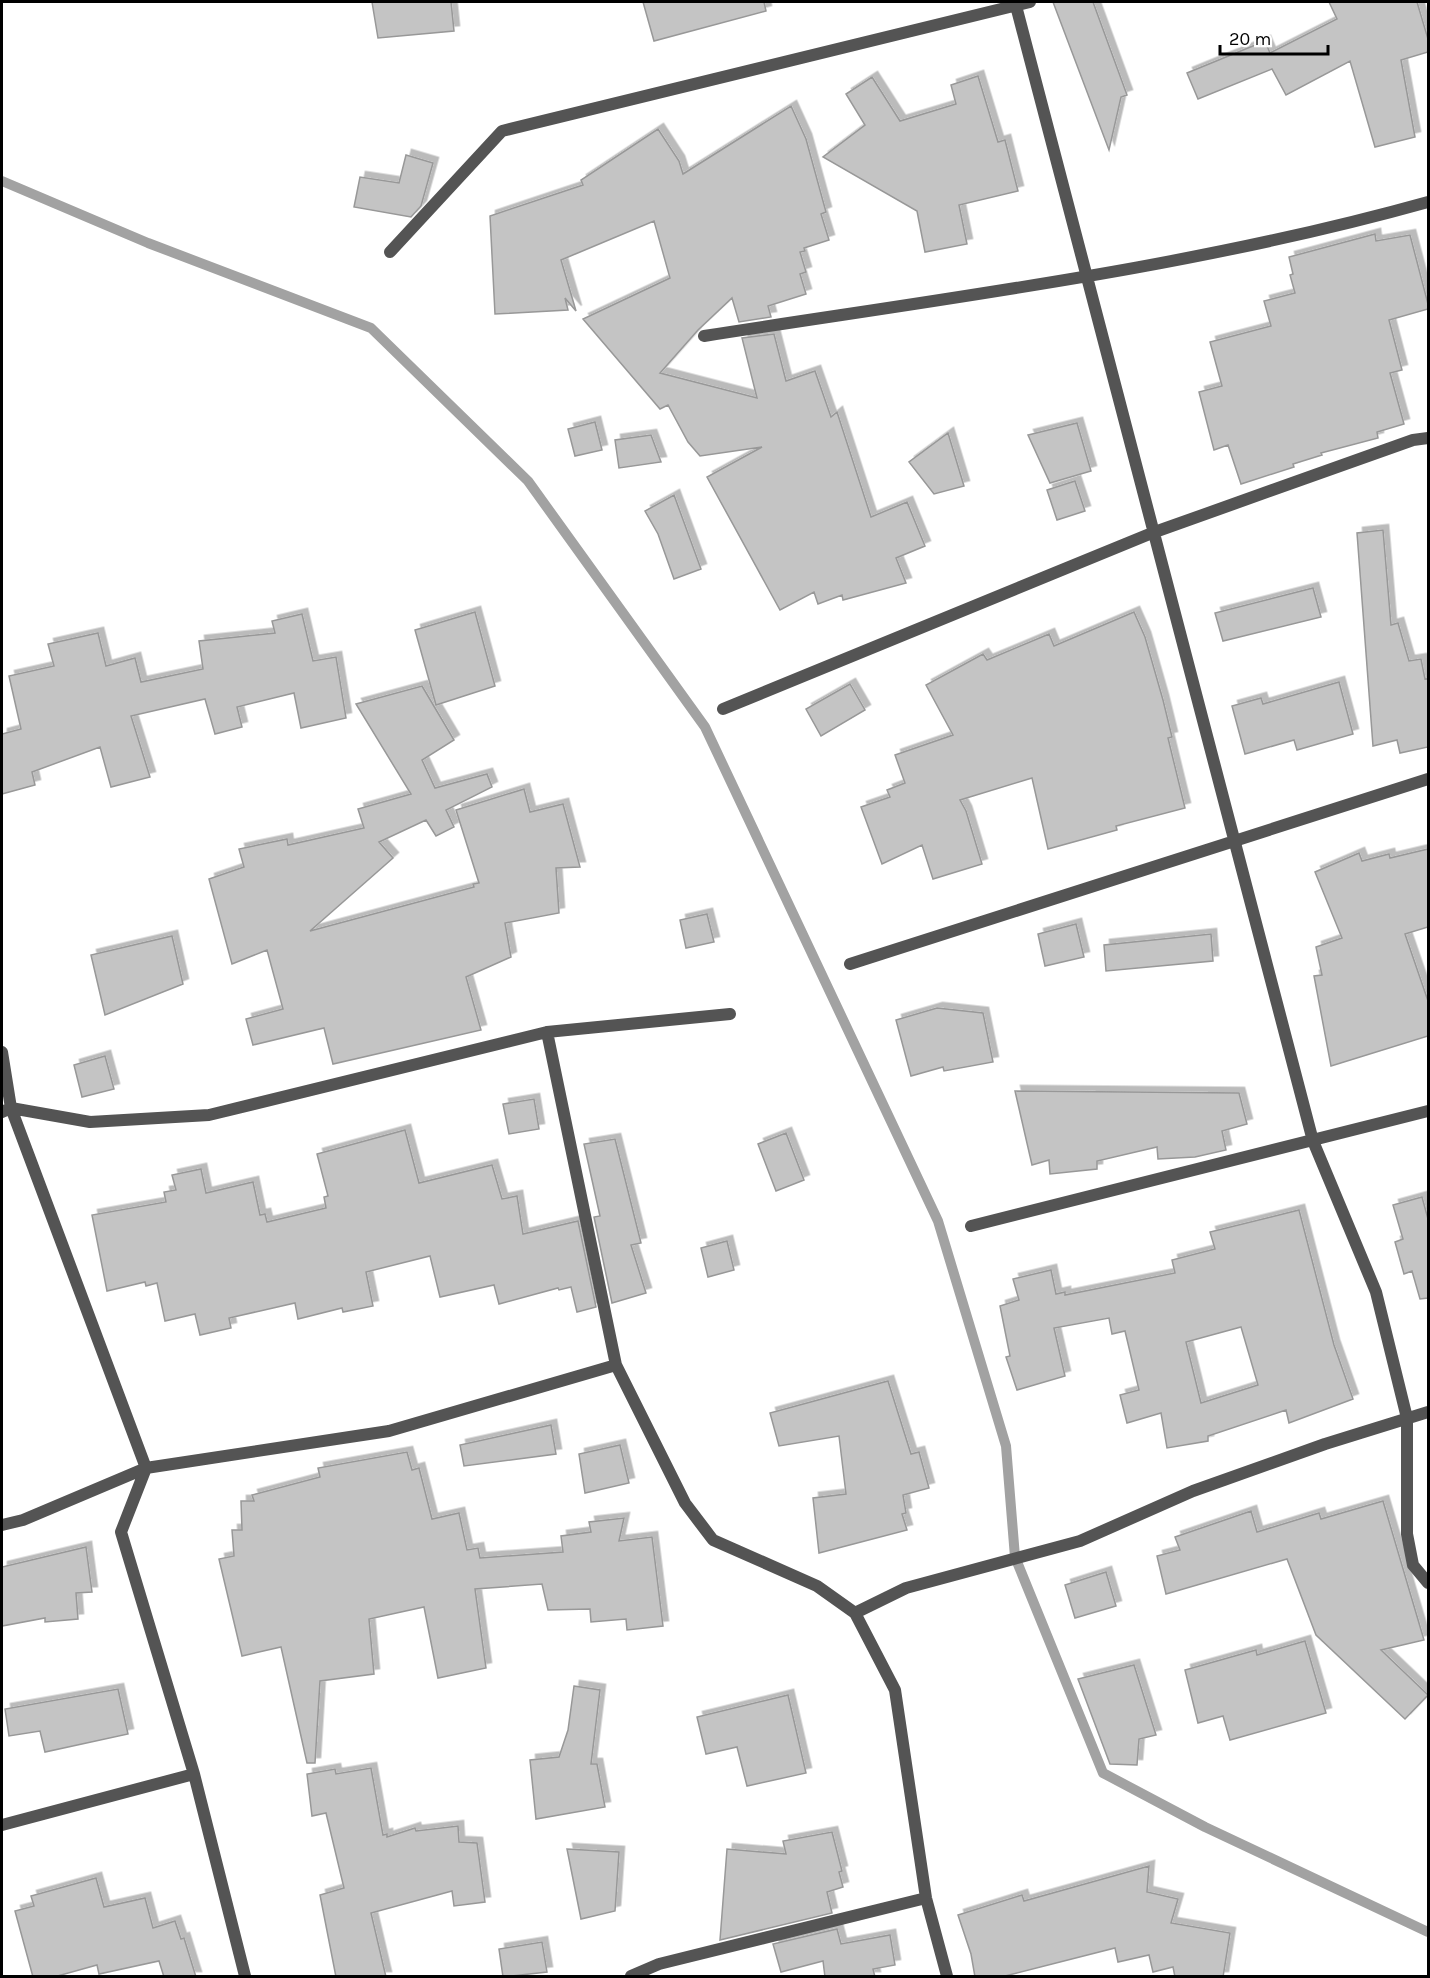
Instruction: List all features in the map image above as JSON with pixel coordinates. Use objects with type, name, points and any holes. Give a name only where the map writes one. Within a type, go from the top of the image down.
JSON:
[{"type":"street","points":[[390,252],[502,131],[1030,2]]},
{"type":"street","points":[[1015,4],[1313,1141],[1376,1292],[1407,1418],[1407,1534],[1413,1565],[1428,1583]]},
{"type":"street","points":[[704,336],[1086,275],[1338,227],[1428,202]]},
{"type":"street","points":[[723,709],[1152,533],[1413,440],[1428,438]]},
{"type":"street","points":[[850,964],[1234,839],[1428,779]]},
{"type":"street","points":[[6,1110],[90,1122],[209,1115],[547,1032],[730,1014]]},
{"type":"street","points":[[547,1032],[616,1365],[685,1503],[713,1540],[817,1586],[855,1613],[895,1690],[926,1898],[946,1977]]},
{"type":"street","points":[[2,1052],[6,1110],[146,1468],[121,1532],[194,1774],[245,1977]]},
{"type":"street","points":[[971,1226],[1428,1111]]},
{"type":"street","points":[[2,1525],[23,1520],[146,1468],[389,1431],[616,1365]]},
{"type":"street","points":[[855,1613],[906,1588],[1080,1541],[1193,1491],[1325,1444],[1428,1412]]},
{"type":"street","points":[[2,1825],[194,1774]]},
{"type":"street","points":[[631,1977],[658,1964],[926,1898]]},
{"type":"building","points":[[372,2],[451,2],[454,31],[378,38]]},
{"type":"building","points":[[643,2],[764,2],[766,11],[654,41]]},
{"type":"building","points":[[1053,2],[1093,2],[1127,95],[1121,97],[1109,150]]},
{"type":"building","points":[[1329,2],[1417,2],[1428,39],[1428,52],[1401,60],[1415,137],[1375,147],[1350,61],[1286,95],[1272,69],[1198,99],[1187,73],[1265,41],[1270,53],[1337,19]]},
{"type":"building","points":[[978,76],[998,142],[1005,140],[1018,191],[959,205],[967,244],[925,252],[917,211],[823,157],[865,125],[846,94],[872,77],[900,121],[956,104],[951,85]]},
{"type":"building","points":[[791,106],[806,139],[826,212],[821,214],[829,240],[804,248],[805,251],[800,252],[806,272],[800,274],[806,294],[768,306],[771,317],[739,322],[732,298],[698,330],[660,373],[757,398],[742,338],[774,334],[786,381],[815,371],[831,417],[837,412],[871,517],[907,502],[925,546],[896,558],[906,583],[843,600],[842,595],[818,604],[814,592],[780,610],[707,477],[762,447],[700,456],[688,442],[668,405],[660,409],[583,319],[670,278],[654,221],[561,260],[576,311],[565,298],[568,310],[495,314],[490,216],[583,185],[581,180],[658,129],[679,161],[683,174]]},
{"type":"building","points":[[406,155],[433,163],[421,206],[411,217],[354,207],[360,177],[399,183]]},
{"type":"building","points":[[1375,234],[1376,241],[1410,235],[1428,304],[1428,309],[1389,320],[1402,370],[1390,373],[1404,424],[1377,432],[1378,438],[1321,453],[1322,455],[1293,464],[1294,467],[1241,484],[1228,445],[1214,450],[1199,392],[1222,386],[1210,342],[1271,326],[1264,301],[1295,293],[1290,275],[1293,274],[1289,257]]},
{"type":"building","points":[[595,422],[602,450],[575,456],[568,429]]},
{"type":"building","points":[[1077,423],[1091,471],[1050,483],[1028,435]]},
{"type":"building","points":[[948,433],[964,486],[934,494],[909,462]]},
{"type":"building","points":[[651,435],[661,462],[619,468],[615,440]]},
{"type":"building","points":[[1075,481],[1085,511],[1057,520],[1047,490]]},
{"type":"building","points":[[674,495],[701,569],[674,579],[658,534],[645,511]]},
{"type":"building","points":[[1383,530],[1391,625],[1398,623],[1409,661],[1421,659],[1425,679],[1428,678],[1428,747],[1400,753],[1397,740],[1373,746],[1357,533]]},
{"type":"building","points":[[1313,588],[1321,617],[1223,641],[1215,613]]},
{"type":"building","points":[[475,612],[495,686],[436,705],[415,630]]},
{"type":"building","points":[[1134,612],[1145,637],[1163,700],[1172,737],[1168,738],[1185,808],[1116,826],[1117,830],[1048,849],[1032,778],[960,800],[966,811],[982,864],[933,879],[922,845],[882,864],[861,807],[890,797],[887,790],[905,783],[895,755],[953,735],[926,685],[983,654],[987,660],[1049,634],[1054,646]]},
{"type":"building","points":[[302,614],[313,661],[336,657],[346,718],[301,728],[294,693],[237,707],[242,727],[215,734],[205,699],[131,716],[150,777],[111,787],[100,747],[32,772],[35,785],[2,794],[2,734],[21,729],[9,676],[54,666],[48,644],[98,633],[106,666],[135,658],[141,682],[203,669],[199,641],[275,633],[272,621]]},
{"type":"building","points":[[1339,682],[1353,734],[1297,750],[1294,740],[1245,754],[1232,706],[1261,698],[1263,704]]},
{"type":"building","points":[[850,684],[865,710],[821,736],[806,709]]},
{"type":"building","points":[[422,686],[454,740],[422,760],[435,788],[487,774],[492,787],[446,810],[454,827],[436,836],[426,820],[379,842],[393,858],[310,931],[474,887],[473,884],[479,883],[456,810],[524,789],[530,812],[563,804],[580,867],[556,868],[559,913],[505,923],[511,957],[466,977],[481,1030],[333,1064],[324,1028],[253,1045],[246,1019],[283,1009],[267,950],[232,964],[209,879],[244,867],[239,849],[287,839],[288,845],[364,828],[358,809],[411,794],[356,704]]},
{"type":"building","points":[[1428,849],[1428,927],[1405,934],[1428,1001],[1428,1036],[1331,1066],[1314,976],[1322,975],[1316,947],[1342,938],[1315,872],[1359,853],[1362,861],[1389,854],[1390,858]]},
{"type":"building","points":[[707,914],[714,942],[686,948],[680,920]]},
{"type":"building","points":[[1076,924],[1084,957],[1045,966],[1038,934]]},
{"type":"building","points":[[1211,934],[1213,961],[1106,971],[1104,945]]},
{"type":"building","points":[[172,936],[183,984],[105,1015],[91,955]]},
{"type":"building","points":[[937,1008],[983,1013],[993,1062],[944,1071],[943,1067],[911,1076],[896,1020]]},
{"type":"building","points":[[105,1056],[114,1089],[82,1097],[74,1065]]},
{"type":"building","points":[[1015,1091],[1239,1093],[1247,1124],[1222,1131],[1226,1150],[1195,1157],[1158,1159],[1157,1147],[1097,1161],[1097,1169],[1050,1174],[1049,1160],[1032,1165]]},
{"type":"building","points":[[534,1099],[539,1129],[509,1134],[503,1104]]},
{"type":"building","points":[[405,1130],[419,1183],[492,1165],[502,1199],[517,1196],[523,1234],[578,1221],[596,1307],[577,1312],[571,1287],[559,1290],[558,1288],[499,1304],[494,1285],[440,1297],[430,1256],[366,1272],[373,1306],[343,1312],[342,1308],[298,1319],[295,1303],[229,1318],[231,1328],[200,1335],[195,1314],[165,1321],[157,1283],[146,1286],[145,1282],[107,1291],[92,1215],[166,1202],[164,1192],[176,1190],[172,1175],[201,1169],[206,1193],[253,1182],[260,1215],[265,1214],[267,1222],[326,1208],[324,1197],[328,1196],[317,1154]]},
{"type":"building","points":[[786,1133],[804,1180],[776,1191],[758,1144]]},
{"type":"building","points":[[615,1139],[641,1243],[631,1245],[646,1293],[612,1303],[594,1217],[600,1216],[584,1144]]},
{"type":"building","points":[[1422,1197],[1428,1219],[1428,1298],[1420,1299],[1412,1271],[1404,1274],[1395,1242],[1403,1239],[1393,1205]]},
{"type":"building","points":[[1299,1210],[1334,1345],[1353,1399],[1289,1423],[1286,1410],[1208,1436],[1208,1441],[1167,1448],[1161,1413],[1127,1423],[1120,1395],[1139,1390],[1125,1331],[1112,1334],[1109,1318],[1054,1328],[1065,1376],[1017,1390],[1006,1357],[1010,1356],[1000,1306],[1019,1300],[1013,1279],[1051,1270],[1056,1294],[1065,1292],[1065,1295],[1175,1273],[1172,1260],[1215,1249],[1210,1232]],"holes":[[[1241,1327],[1258,1385],[1201,1403],[1186,1342]]]},
{"type":"building","points":[[727,1241],[734,1270],[708,1277],[701,1248]]},
{"type":"building","points":[[888,1381],[911,1454],[919,1452],[929,1488],[903,1495],[906,1513],[902,1514],[907,1530],[819,1553],[813,1498],[846,1494],[839,1436],[779,1446],[770,1413]]},
{"type":"building","points":[[551,1425],[556,1454],[464,1466],[460,1445]]},
{"type":"building","points":[[620,1445],[629,1483],[585,1493],[579,1454]]},
{"type":"building","points":[[407,1452],[412,1470],[419,1468],[432,1519],[459,1513],[467,1550],[478,1548],[480,1558],[563,1552],[561,1536],[591,1532],[589,1522],[624,1518],[619,1541],[652,1537],[663,1626],[627,1630],[626,1619],[591,1622],[590,1609],[548,1610],[542,1584],[475,1589],[486,1668],[438,1678],[424,1607],[369,1619],[374,1674],[320,1681],[315,1763],[307,1763],[281,1647],[242,1656],[219,1559],[234,1556],[232,1530],[242,1530],[241,1501],[254,1501],[252,1495],[320,1477],[318,1468]]},
{"type":"building","points":[[1383,1501],[1424,1640],[1381,1650],[1428,1695],[1405,1719],[1316,1635],[1287,1559],[1166,1594],[1157,1556],[1180,1550],[1175,1537],[1251,1511],[1257,1532],[1319,1513],[1321,1519]]},
{"type":"building","points":[[86,1547],[92,1592],[76,1593],[78,1619],[45,1622],[45,1618],[2,1626],[2,1567]]},
{"type":"building","points":[[1106,1572],[1116,1606],[1075,1618],[1065,1585]]},
{"type":"building","points":[[1305,1641],[1326,1713],[1230,1740],[1223,1716],[1198,1723],[1185,1670],[1256,1650],[1257,1655]]},
{"type":"building","points":[[1134,1665],[1156,1735],[1139,1739],[1137,1765],[1110,1764],[1078,1679]]},
{"type":"building","points":[[574,1686],[600,1690],[591,1764],[597,1764],[605,1807],[536,1819],[530,1760],[559,1757],[568,1730]]},
{"type":"building","points":[[118,1689],[128,1734],[45,1752],[40,1731],[9,1736],[5,1709]]},
{"type":"building","points":[[788,1695],[806,1773],[747,1786],[737,1747],[706,1754],[697,1717]]},
{"type":"building","points":[[371,1768],[383,1835],[387,1834],[387,1837],[415,1828],[416,1831],[458,1826],[459,1842],[477,1843],[485,1902],[454,1906],[452,1891],[371,1913],[386,1977],[336,1977],[320,1895],[344,1888],[326,1813],[312,1816],[307,1774],[335,1769],[336,1774]]},
{"type":"building","points":[[832,1832],[842,1871],[839,1872],[843,1887],[827,1892],[832,1913],[720,1940],[727,1849],[786,1854],[783,1841]]},
{"type":"building","points":[[567,1849],[619,1852],[615,1911],[581,1919]]},
{"type":"building","points":[[1149,1866],[1147,1892],[1178,1899],[1171,1923],[1230,1933],[1223,1977],[1175,1977],[1173,1967],[1153,1972],[1149,1955],[1118,1962],[1115,1948],[1001,1977],[975,1977],[971,1954],[958,1915],[1022,1895],[1024,1901]]},
{"type":"building","points":[[96,1878],[104,1907],[145,1898],[153,1928],[175,1921],[181,1939],[184,1938],[196,1977],[164,1977],[159,1961],[99,1974],[97,1965],[54,1977],[33,1977],[15,1911],[34,1906],[31,1896]]},
{"type":"building","points":[[837,1929],[841,1944],[890,1935],[895,1965],[873,1969],[875,1977],[825,1977],[823,1961],[781,1972],[773,1944]]},
{"type":"building","points":[[542,1942],[547,1972],[503,1977],[499,1949]]},
{"type":"waterway","points":[[2,181],[148,243],[371,328],[528,481],[705,727],[938,1221],[1006,1446],[1015,1557],[1103,1773],[1205,1827],[1428,1932]]}]
